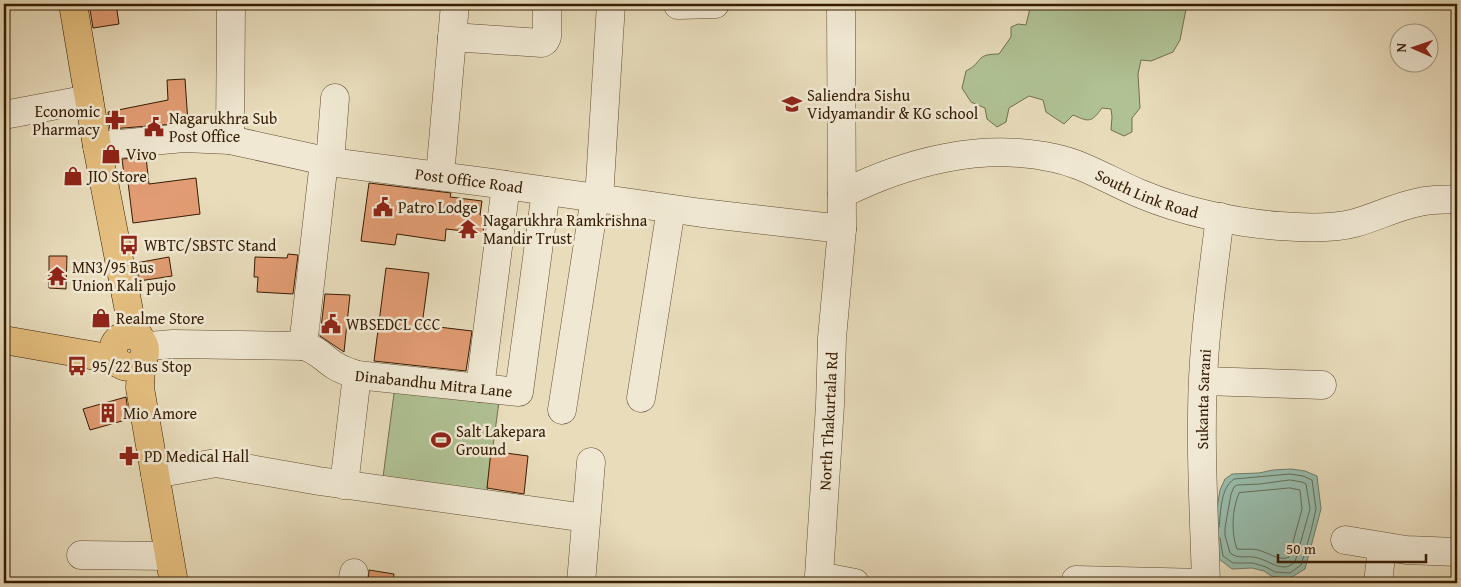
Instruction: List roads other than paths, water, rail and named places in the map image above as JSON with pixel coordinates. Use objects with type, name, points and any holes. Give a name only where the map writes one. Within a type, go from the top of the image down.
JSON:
[{"type":"main road","points":[[73,4],[97,146],[129,311],[134,328],[130,349],[141,368],[140,388],[155,474],[176,575]]},
{"type":"main road","points":[[4,340],[130,349]]},
{"type":"street","points":[[230,140],[231,4]]},
{"type":"street","points":[[440,176],[455,4]]},
{"type":"street","points":[[452,37],[542,43],[547,37],[547,4]]},
{"type":"street","points":[[562,410],[597,198],[611,4]]},
{"type":"street","points":[[678,5],[715,4]]},
{"type":"street","points":[[841,4],[842,230]]},
{"type":"street","points":[[130,349],[173,344],[303,346],[335,98]]},
{"type":"street","points":[[4,116],[89,99]]},
{"type":"street","name":"Post Office Road","points":[[97,146],[184,138],[230,140],[327,162],[671,209],[842,230]]},
{"type":"street","name":"South Link Road","points":[[842,194],[870,180],[909,167],[949,157],[986,153],[1025,153],[1055,158],[1081,167],[1143,195],[1176,206],[1220,217],[1280,226],[1324,227],[1354,223],[1421,201],[1457,199]]},
{"type":"street","points":[[480,388],[506,185]]},
{"type":"street","name":"Dinabandhu Mitra Lane","points":[[303,346],[311,348],[334,365],[357,375],[519,392],[546,191]]},
{"type":"street","points":[[641,398],[671,209]]},
{"type":"street","name":"Sukanta Sarani","points":[[1205,583],[1203,487],[1204,381],[1208,318],[1220,217]]},
{"type":"street","name":"North Thakurtala Rd","points":[[842,230],[832,338],[830,405],[818,576],[854,583]]},
{"type":"street","points":[[344,485],[357,375]]},
{"type":"street","points":[[1204,381],[1322,385]]},
{"type":"street","points":[[581,583],[591,462]]},
{"type":"street","points":[[155,474],[216,463],[344,485],[586,518]]},
{"type":"street","points":[[1345,540],[1406,550],[1457,552]]},
{"type":"street","points":[[1378,583],[1382,547]]},
{"type":"street","points":[[81,555],[176,575]]},
{"type":"street","points":[[1076,580],[1205,583]]},
{"type":"water","points":[[1291,469],[1305,471],[1317,476],[1321,509],[1305,569],[1290,578],[1273,577],[1264,571],[1252,568],[1232,569],[1219,559],[1214,527],[1220,490],[1225,479],[1232,474]]},
{"type":"place","name":"Saliendra Sishu Vidyamandir & KG school","points":[[792,104]]},
{"type":"place","name":"Economic Pharmacy","points":[[115,120]]},
{"type":"place","name":"Nagarukhra Sub Post Office","points":[[154,127]]},
{"type":"place","name":"Vivo","points":[[111,154]]},
{"type":"place","name":"JIO Store","points":[[73,176]]},
{"type":"place","name":"Patro Lodge","points":[[383,207]]},
{"type":"place","name":"Nagarukhra Ramkrishna Mandir Trust","points":[[468,229]]},
{"type":"place","name":"WBTC/SBSTC Stand","points":[[129,245]]},
{"type":"place","name":"MN3/95 Bus Union Kali pujo","points":[[57,276]]},
{"type":"place","name":"Realme Store","points":[[101,318]]},
{"type":"place","name":"WBSEDCL CCC","points":[[331,324]]},
{"type":"place","name":"95/22 Bus Stop","points":[[77,366]]},
{"type":"place","name":"Mio Amore","points":[[108,413]]},
{"type":"place","name":"Salt Lakepara Ground","points":[[441,440]]},
{"type":"place","name":"PD Medical Hall","points":[[129,456]]}]
